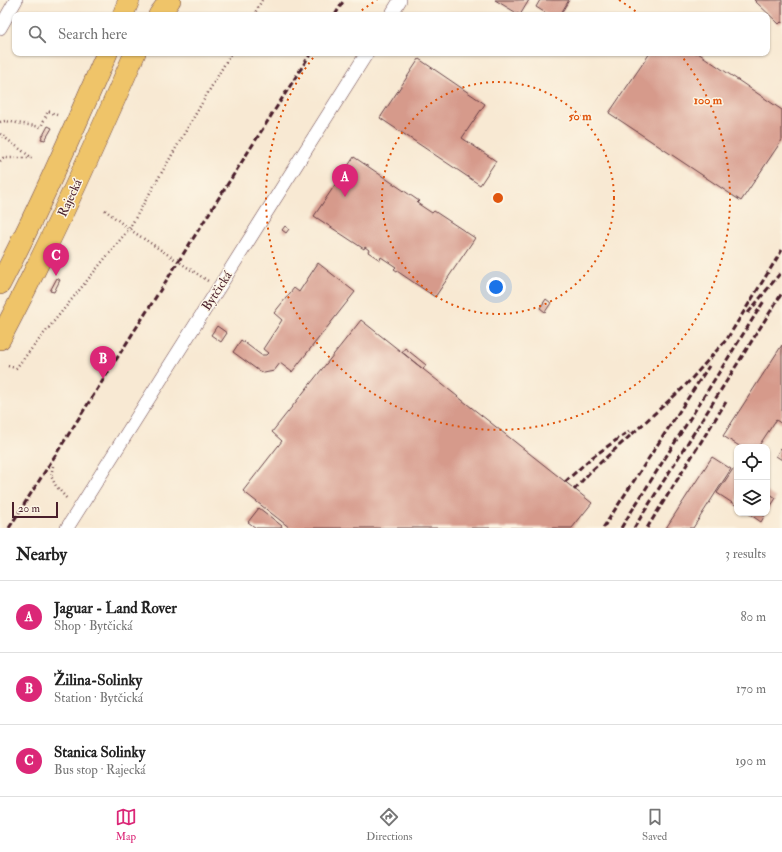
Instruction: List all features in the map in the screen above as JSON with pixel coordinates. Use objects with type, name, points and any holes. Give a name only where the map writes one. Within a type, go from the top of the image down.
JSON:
[{"type":"main road","points":[[124,12],[129,0]]},
{"type":"main road","points":[[148,12],[152,0]]},
{"type":"main road","points":[[161,12],[170,0]]},
{"type":"main road","name":"Rajecká","points":[[0,284],[16,254],[71,136],[106,56]]},
{"type":"main road","name":"Rajecká","points":[[0,339],[29,284],[93,148],[134,56]]},
{"type":"street","points":[[0,28],[16,0]]},
{"type":"street","points":[[393,12],[400,0]]},
{"type":"street","name":"Bytčická","points":[[67,528],[365,56]]},
{"type":"path","points":[[256,12],[262,0]]},
{"type":"path","points":[[8,366],[16,368],[129,229],[230,56]]},
{"type":"path","points":[[0,122],[5,121],[41,127],[48,111],[57,115]]},
{"type":"path","points":[[0,134],[32,158],[3,158],[0,161]]},
{"type":"path","points":[[105,210],[129,229],[207,280],[210,285]]},
{"type":"path","points":[[53,466],[51,476],[53,481],[62,494],[69,500]]},
{"type":"building","points":[[495,0],[529,0],[522,12],[515,12]]},
{"type":"building","points":[[540,0],[569,0],[562,12],[544,12],[536,7]]},
{"type":"building","points":[[754,0],[782,0],[782,23],[781,22],[779,24],[770,15],[770,12],[766,12]]},
{"type":"building","points":[[648,56],[702,56],[782,110],[782,140],[741,201],[609,113]]},
{"type":"building","points":[[419,59],[485,104],[462,138],[496,161],[480,185],[380,118]]},
{"type":"building","points":[[48,126],[52,128],[45,140],[41,139]]},
{"type":"building","points":[[354,157],[419,201],[417,203],[432,213],[434,211],[475,238],[435,297],[394,269],[396,267],[381,257],[380,260],[368,252],[369,250],[365,247],[364,249],[314,216]]},
{"type":"building","points":[[285,226],[289,229],[286,233],[282,230]]},
{"type":"building","points":[[318,263],[355,292],[292,372],[280,363],[274,371],[264,373],[233,352],[241,340],[261,355],[266,355],[268,353],[263,349],[282,320],[274,313],[294,288],[299,292]]},
{"type":"building","points":[[57,278],[60,280],[54,292],[50,291]]},
{"type":"building","points":[[546,299],[551,303],[545,312],[540,308]]},
{"type":"building","points":[[361,320],[592,503],[572,528],[290,528],[243,491],[282,441],[272,432]]},
{"type":"building","points":[[217,326],[227,333],[221,342],[211,335]]},
{"type":"building","points":[[782,345],[782,424],[776,420],[760,444],[736,444],[723,436]]},
{"type":"building","points":[[405,348],[426,365],[423,369],[402,352]]},
{"type":"building","points":[[782,446],[782,460],[776,456]]},
{"type":"building","points":[[712,457],[731,469],[693,528],[666,528]]},
{"type":"building","points":[[733,469],[734,504],[717,493]]},
{"type":"building","points":[[770,494],[776,498],[770,507]]},
{"type":"building","points":[[259,508],[282,526],[281,528],[256,528],[248,522]]},
{"type":"building","points":[[752,516],[764,516],[761,522]]},
{"type":"railway","points":[[337,12],[344,0]]},
{"type":"railway","points":[[9,528],[309,56]]},
{"type":"railway","points":[[574,490],[590,472],[684,387],[727,339],[782,250]]},
{"type":"railway","points":[[748,313],[782,271]]},
{"type":"railway","points":[[634,528],[782,293]]},
{"type":"railway","points":[[621,528],[764,301]]},
{"type":"railway","points":[[603,528],[709,366]]},
{"type":"railway","points":[[647,528],[726,402]]},
{"type":"railway","points":[[565,482],[590,459],[629,431]]},
{"type":"place","name":"Jaguar - Land Rover","points":[[345,197]]},
{"type":"place","name":"Stanica Solinky","points":[[56,276]]},
{"type":"place","name":"Žilina-Solinky","points":[[103,379]]}]
